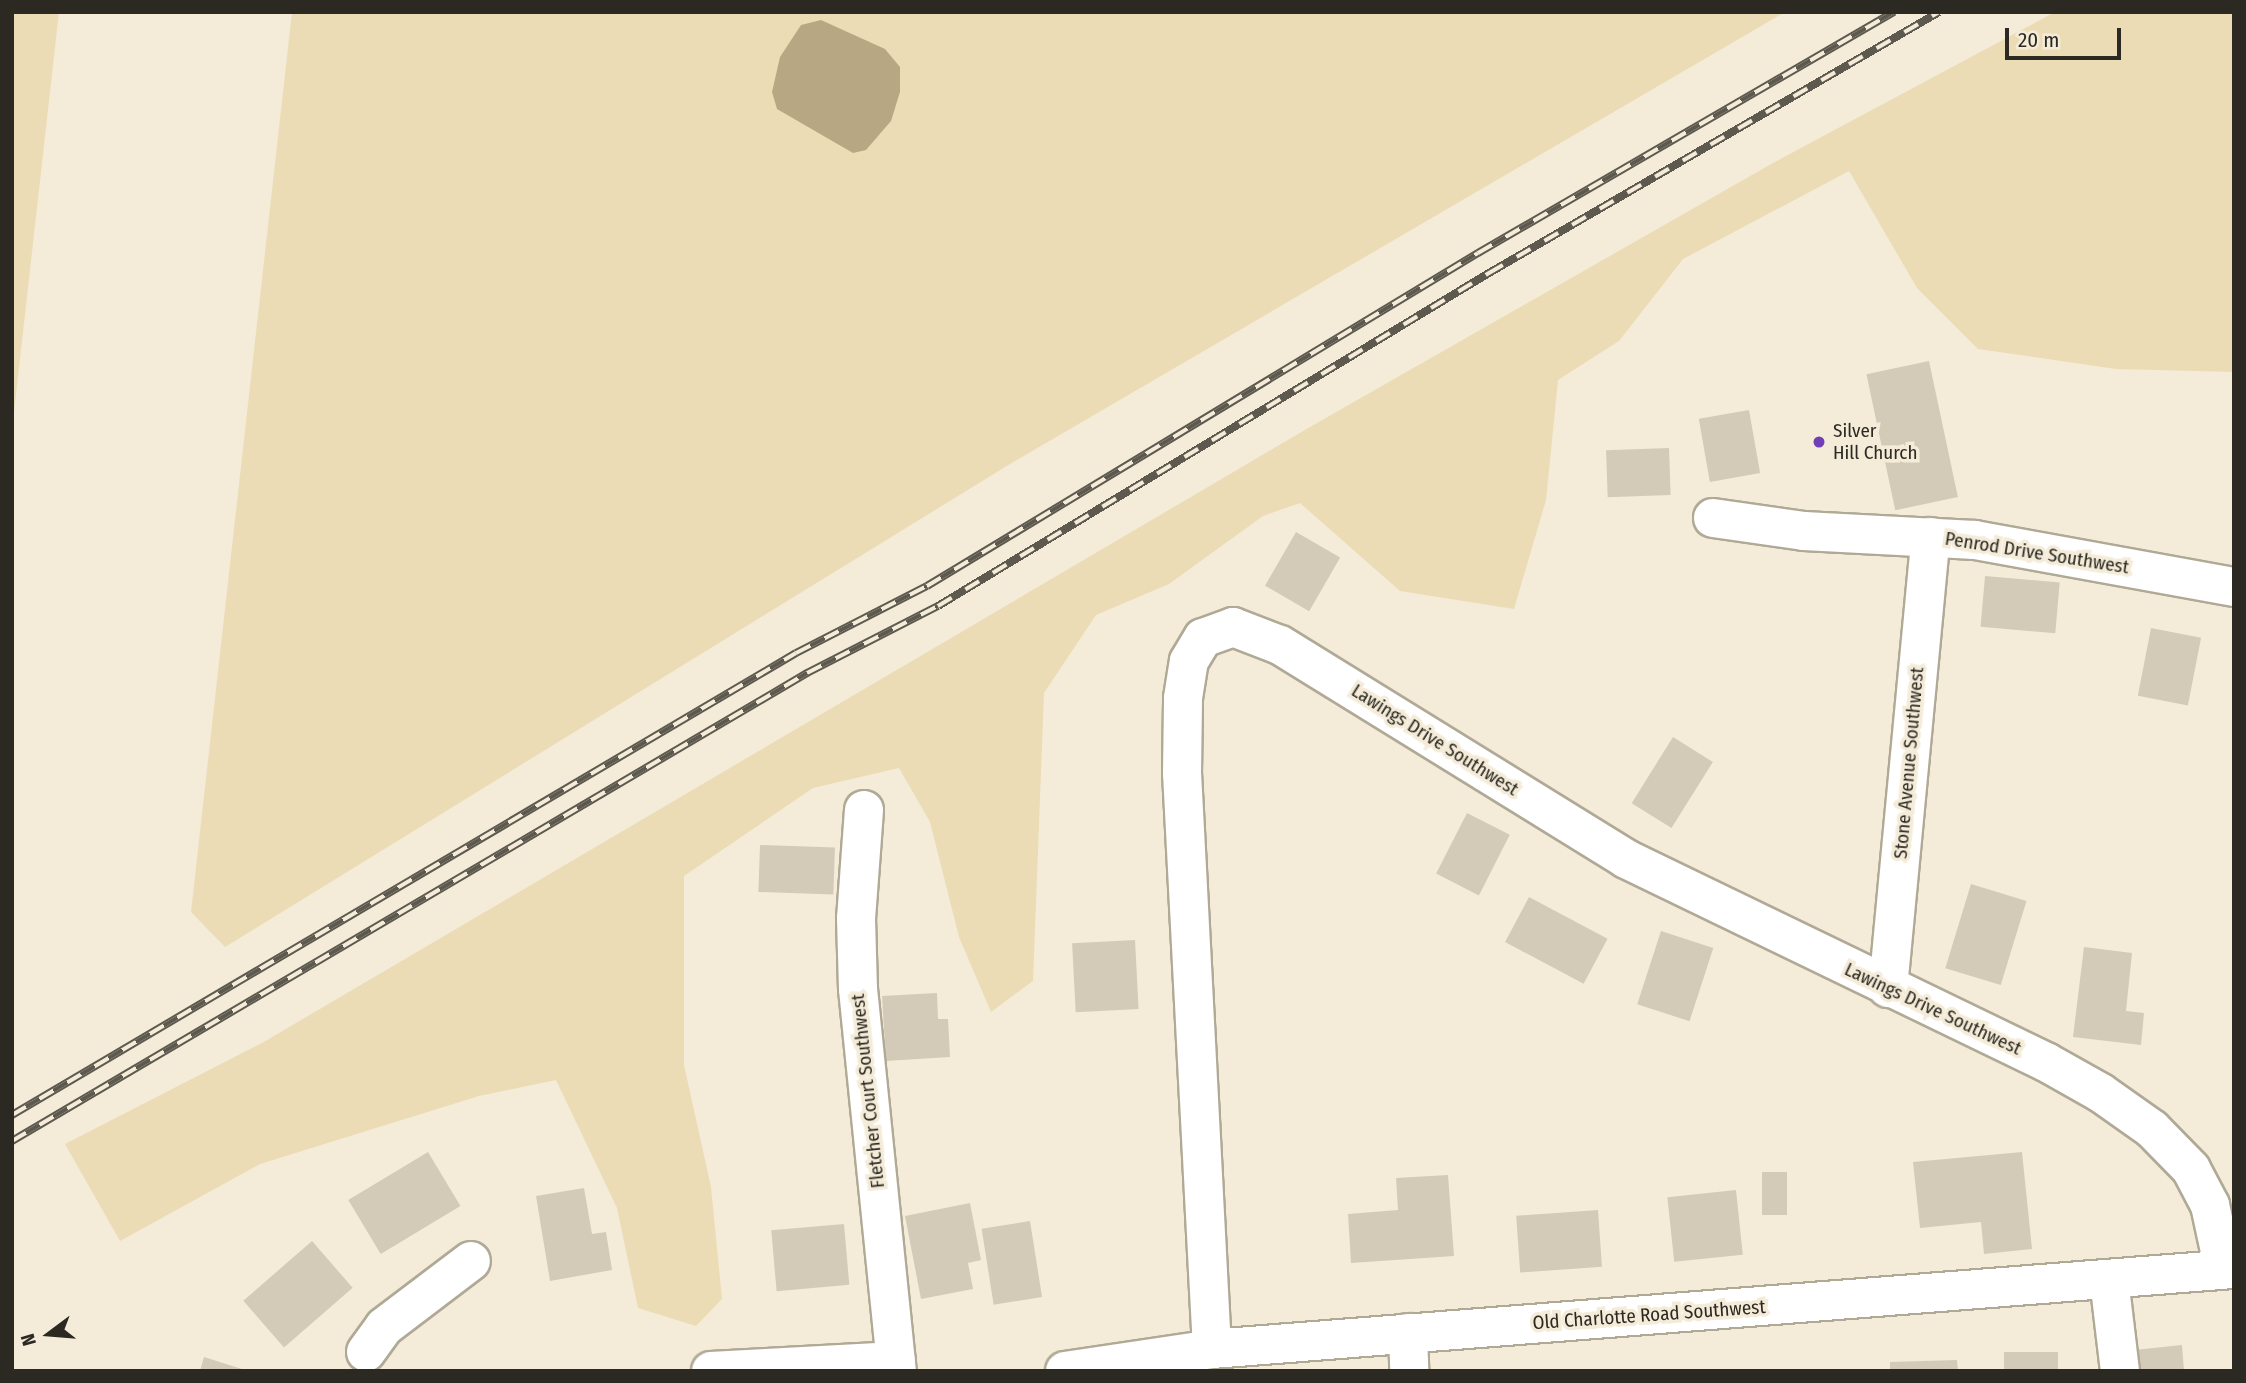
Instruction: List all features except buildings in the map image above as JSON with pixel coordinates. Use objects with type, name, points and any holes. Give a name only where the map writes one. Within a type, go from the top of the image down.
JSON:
[{"type":"street","name":"Penrod Drive Southwest","points":[[1713,518],[1804,531],[1975,540],[2234,587]]},
{"type":"street","name":"Stone Avenue Southwest","points":[[1888,988],[1931,537]]},
{"type":"street","name":"Lawings Drive Southwest","points":[[1212,1349],[1182,773],[1183,698],[1189,661],[1203,638],[1233,627],[1280,645],[1626,859],[1888,988],[2046,1062],[2152,1129],[2191,1169],[2210,1205],[2229,1270]]},
{"type":"street","name":"Fletcher Court Southwest","points":[[864,810],[856,918],[858,989],[897,1366]]},
{"type":"street","points":[[365,1364],[384,1327],[471,1261]]},
{"type":"street","name":"Old Charlotte Road Southwest","points":[[1065,1371],[1212,1349],[2229,1270]]},
{"type":"street","points":[[2109,1279],[2120,1371]]},
{"type":"street","points":[[1408,1333],[1409,1371]]},
{"type":"street","points":[[711,1371],[897,1366]]},
{"type":"shaded area","points":[[12,12],[59,12],[12,430]]},
{"type":"shaded area","points":[[292,12],[1785,12],[1010,464],[225,947],[191,912]]},
{"type":"shaded area","points":[[2055,12],[2234,12],[2234,372],[2116,369],[1978,349],[1917,288],[1849,171],[1683,259],[1619,341],[1558,380],[1546,500],[1514,609],[1400,591],[1300,503],[1263,516],[1169,584],[1096,615],[1044,693],[1033,981],[991,1012],[959,937],[930,822],[899,768],[813,788],[684,876],[684,1065],[711,1187],[722,1299],[696,1326],[638,1308],[617,1208],[556,1080],[479,1096],[260,1164],[120,1241],[65,1144],[262,1043],[1310,427],[1773,163]]},
{"type":"shaded area","points":[[821,20],[885,49],[900,67],[900,92],[891,121],[866,150],[853,153],[777,109],[772,92],[780,57],[801,25]]},
{"type":"railway","points":[[12,1115],[796,653],[927,586],[1478,253],[1894,12]]},
{"type":"railway","points":[[12,1141],[807,673],[938,606],[1489,273],[1939,12]]},
{"type":"place","name":"Silver Hill Church","points":[[1819,442]]}]
